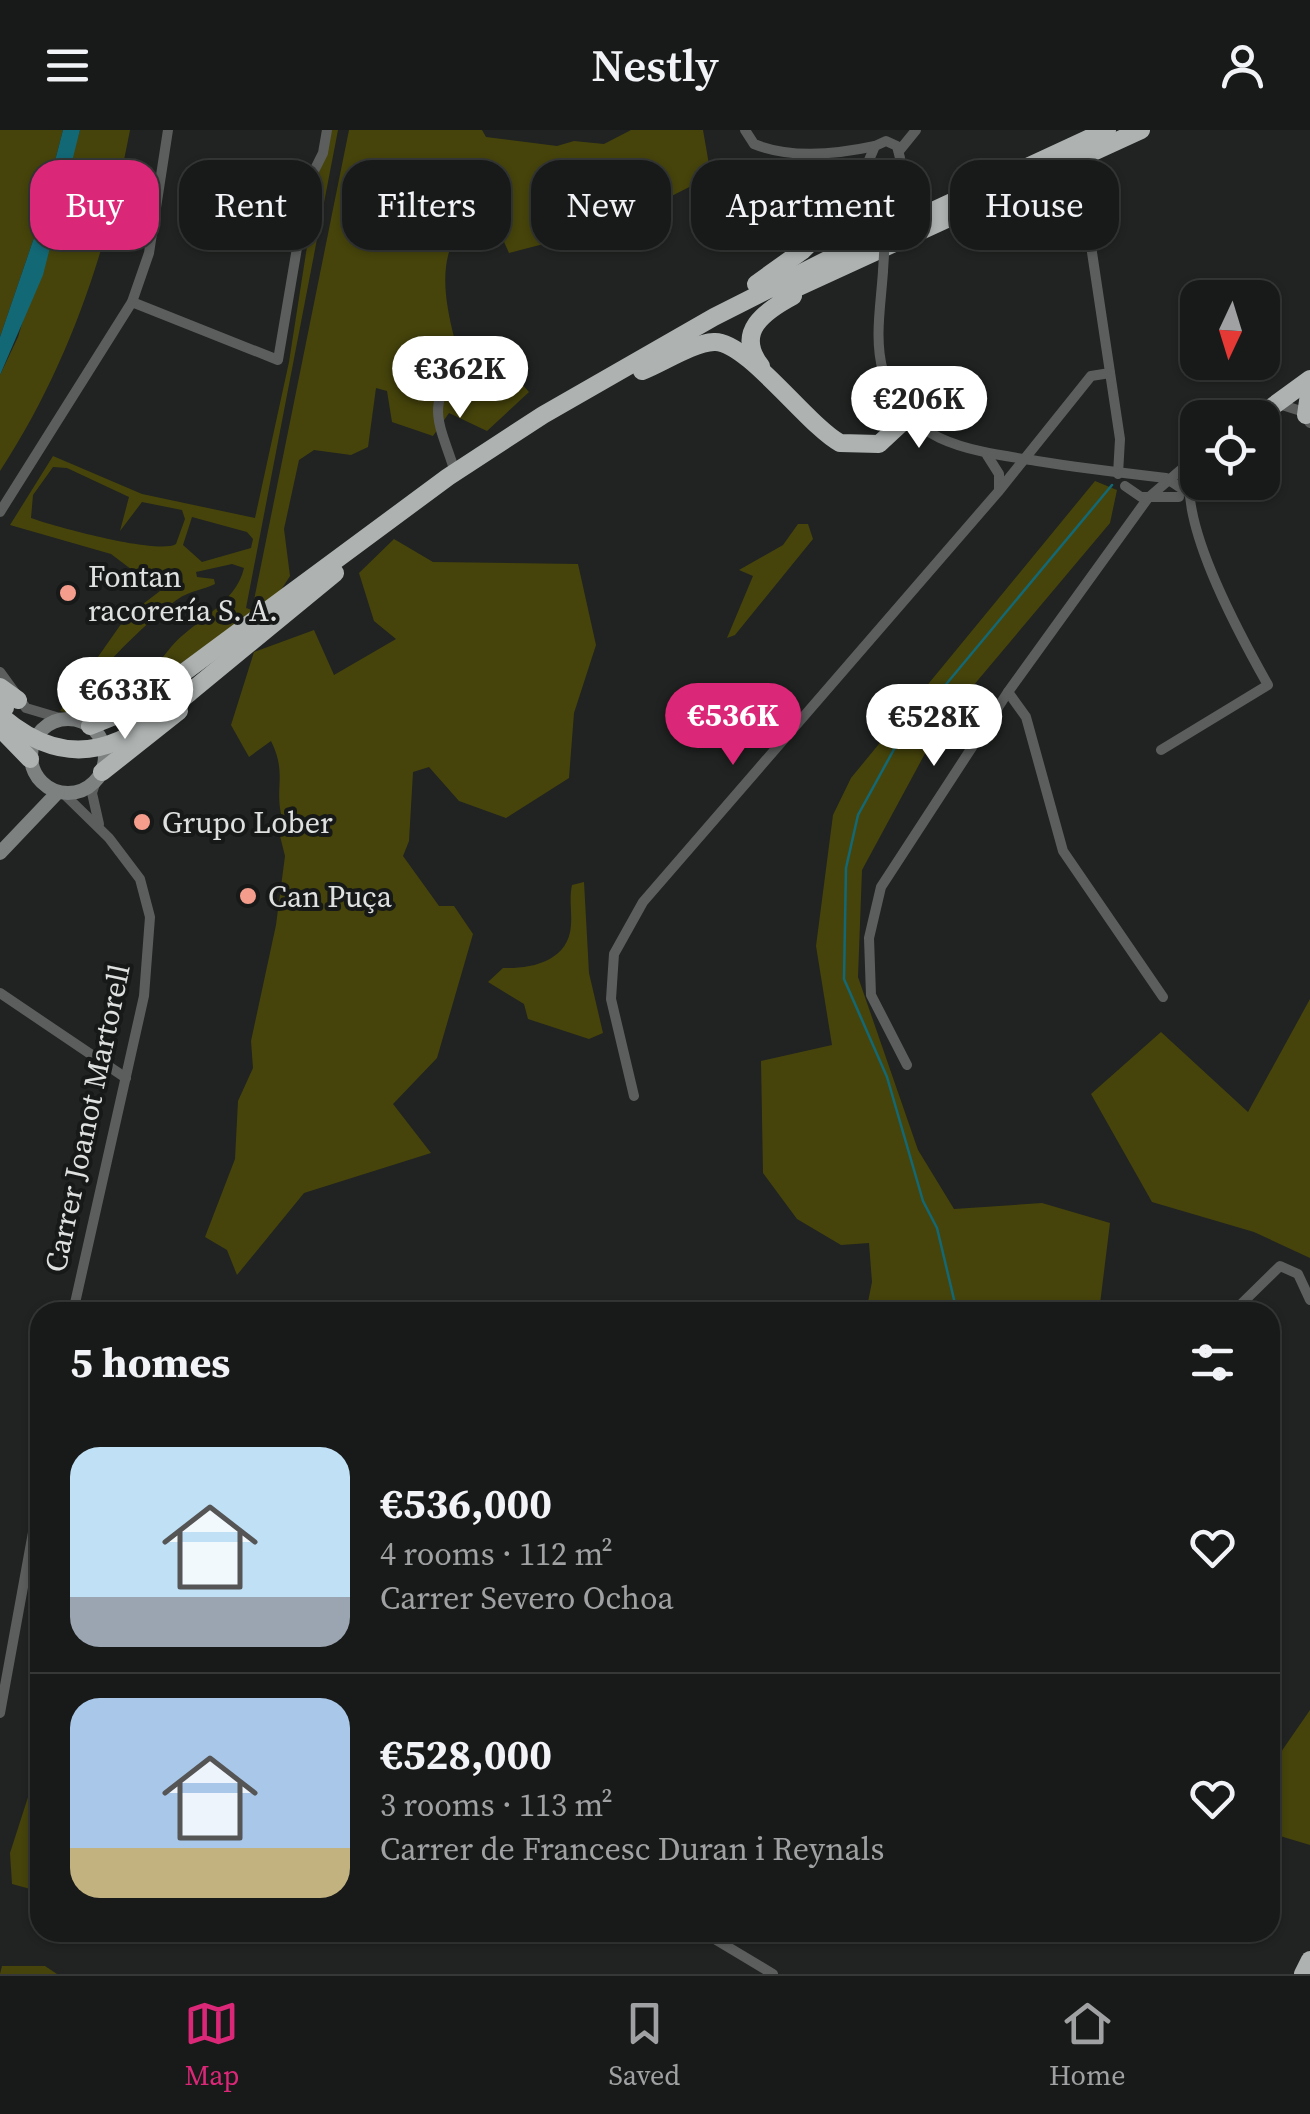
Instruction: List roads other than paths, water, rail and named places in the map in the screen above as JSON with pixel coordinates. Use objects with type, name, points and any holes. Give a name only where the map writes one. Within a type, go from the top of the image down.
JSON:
[{"type":"highway","points":[[90,726],[137,707],[454,472],[714,317],[1107,130]]},
{"type":"highway","points":[[1078,160],[1141,130]]},
{"type":"highway","points":[[187,688],[456,485],[642,371],[805,286],[950,219]]},
{"type":"highway","points":[[714,317],[723,305],[803,250]]},
{"type":"highway","points":[[766,375],[752,351],[754,324],[764,311],[805,286]]},
{"type":"highway","points":[[642,371],[704,344],[720,342],[735,348],[840,443],[879,444],[908,417]]},
{"type":"highway","points":[[1280,400],[1310,379]]},
{"type":"highway","points":[[1308,419],[1310,387]]},
{"type":"highway","points":[[0,687],[5,709],[39,742],[93,750],[138,732],[324,568]]},
{"type":"highway","points":[[99,776],[236,662],[274,622]]},
{"type":"highway","points":[[0,728],[30,758]]},
{"type":"highway","points":[[1303,1974],[1310,1960]]},
{"type":"street","points":[[0,512],[132,302],[148,254],[168,130]]},
{"type":"street","points":[[132,302],[278,360],[308,183],[323,153],[327,130]]},
{"type":"street","points":[[870,160],[880,144],[897,130]]},
{"type":"street","points":[[903,148],[908,130]]},
{"type":"street","points":[[896,160],[916,130]]},
{"type":"street","points":[[747,134],[772,149],[841,153],[880,144],[903,148]]},
{"type":"street","points":[[841,153],[854,160]]},
{"type":"street","points":[[884,250],[882,370],[908,417],[933,436],[987,454],[1123,478],[1166,478],[1180,491]]},
{"type":"street","points":[[1092,250],[1129,524]]},
{"type":"street","points":[[454,472],[436,409],[440,387],[462,367]]},
{"type":"street","points":[[634,1096],[611,999],[614,954],[643,902],[998,492],[1091,376],[1110,373]]},
{"type":"street","points":[[1280,407],[1288,405],[1308,419]]},
{"type":"street","points":[[987,454],[1000,474],[998,492]]},
{"type":"street","points":[[907,1065],[871,994],[869,938],[880,886],[1008,692],[1145,500],[1180,468]]},
{"type":"street","points":[[1123,478],[1145,500]]},
{"type":"street","points":[[1145,500],[1180,494]]},
{"type":"street","points":[[1160,750],[1268,684],[1236,626],[1186,500]]},
{"type":"street","points":[[0,672],[5,709],[90,726],[103,744],[99,776],[92,793],[100,830]]},
{"type":"street","points":[[1008,692],[1026,717],[1062,850],[1162,997]]},
{"type":"street","points":[[32,815],[39,780],[30,758],[42,728],[63,719]]},
{"type":"street","points":[[0,852],[32,815],[61,793],[78,792],[99,776]]},
{"type":"street","points":[[39,780],[61,793]]},
{"type":"street","name":"Carrer Joanot Martorell","points":[[61,793],[100,830],[140,880],[150,917],[144,996],[75,1302]]},
{"type":"street","points":[[0,993],[126,1078]]},
{"type":"street","points":[[1243,1302],[1280,1266],[1298,1274],[1310,1300]]},
{"type":"street","points":[[0,1713],[6,1648],[30,1539]]},
{"type":"street","points":[[720,1942],[773,1974]]},
{"type":"water","points":[[63,130],[80,130],[72,160],[55,160]]},
{"type":"water","points":[[30,249],[49,250],[43,275],[0,375],[0,337]]},
{"type":"waterway","points":[[955,1302],[937,1228],[923,1201],[887,1077],[844,979],[846,868],[858,815],[898,742],[1112,485]]},
{"type":"place","name":"Fontan racorería S. A.","points":[[68,593]]},
{"type":"place","name":"Grupo Lober","points":[[142,822]]},
{"type":"place","name":"Can Puça","points":[[248,896]]}]
